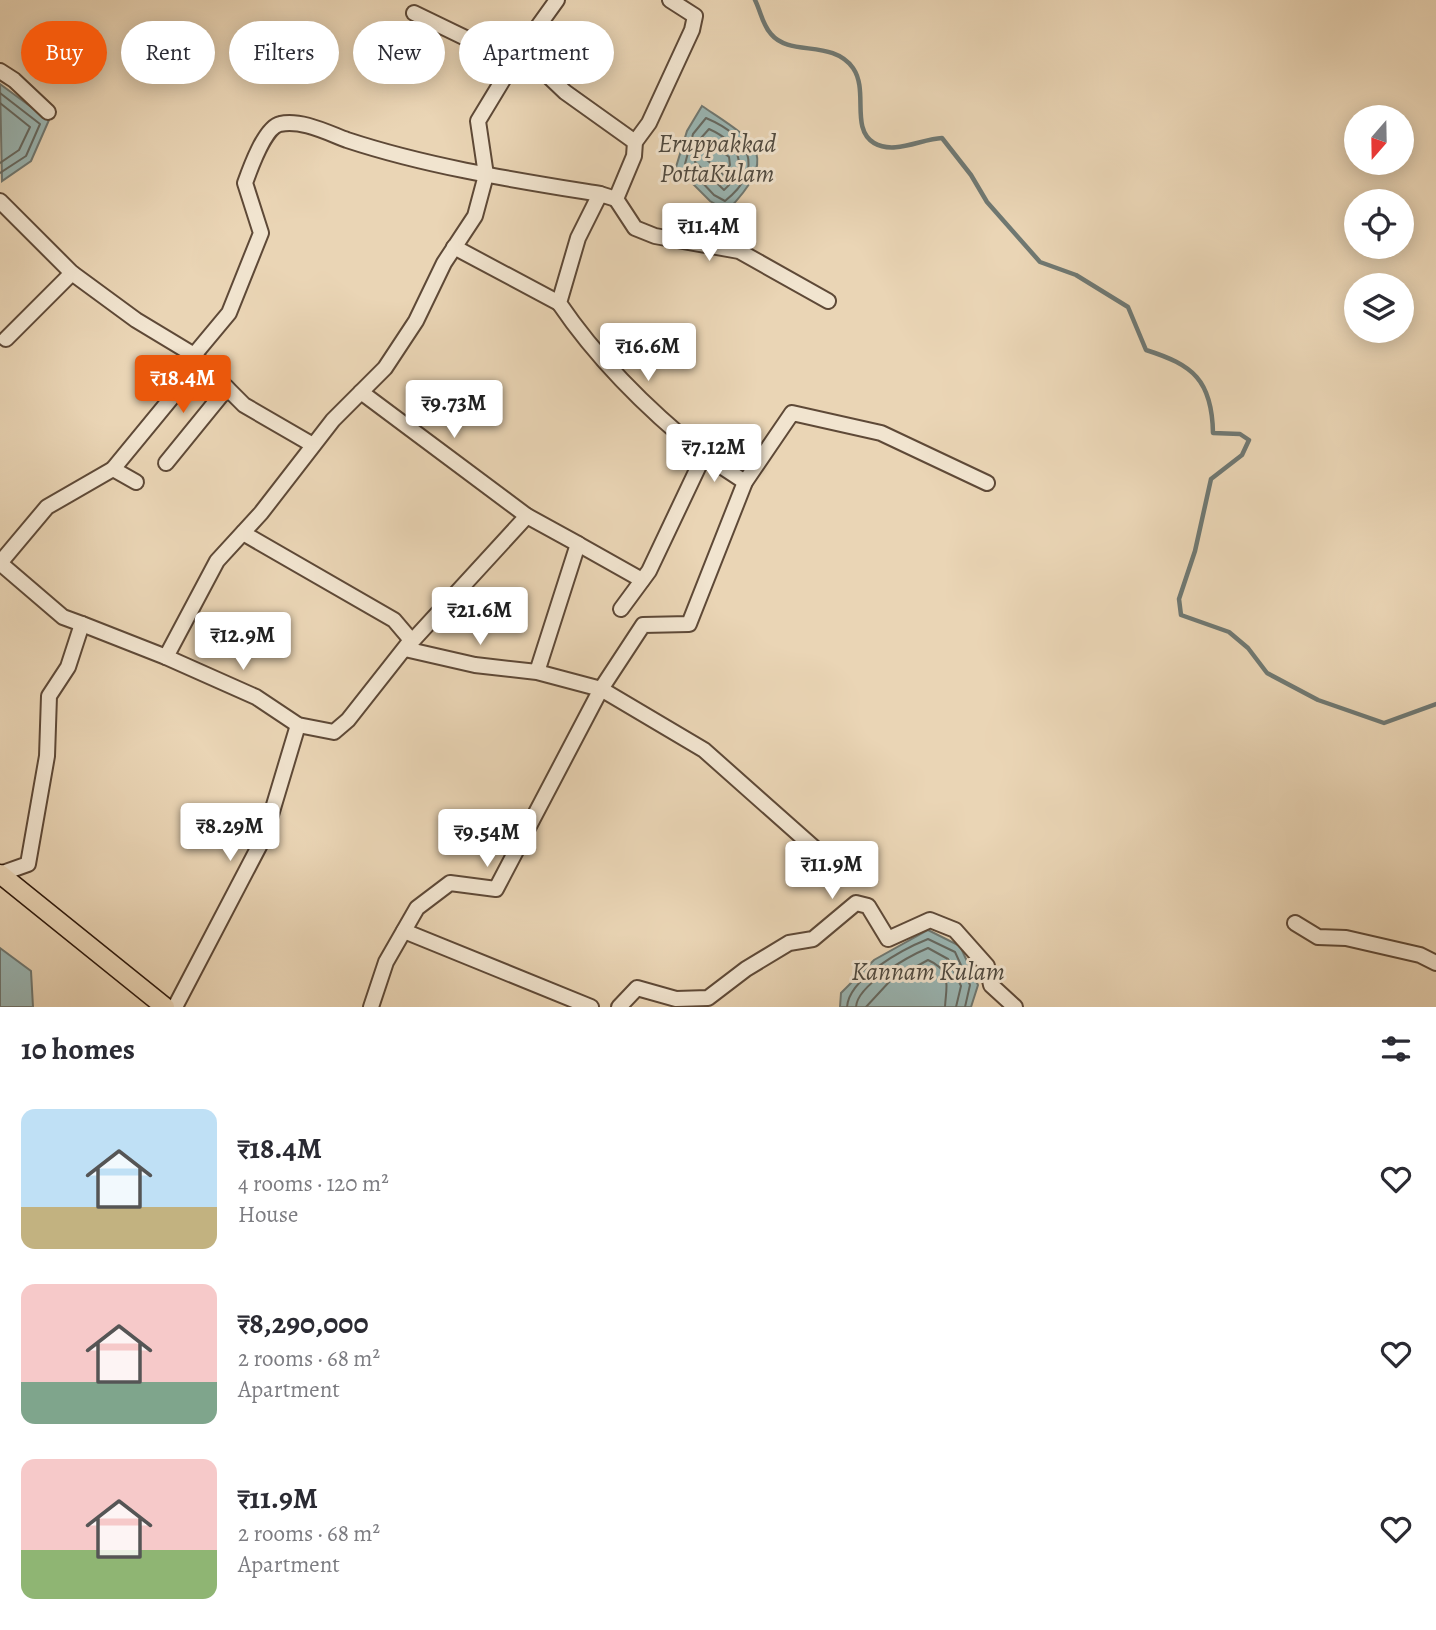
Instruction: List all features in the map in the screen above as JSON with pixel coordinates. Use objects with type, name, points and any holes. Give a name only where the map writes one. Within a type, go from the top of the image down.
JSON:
[{"type":"main road","points":[[0,874],[165,1007]]},
{"type":"street","points":[[542,21],[557,0]]},
{"type":"street","points":[[616,199],[634,156],[635,142],[649,123],[692,30],[695,16],[670,0]]},
{"type":"street","points":[[414,13],[459,31]]},
{"type":"street","points":[[0,71],[14,80],[48,112]]},
{"type":"street","points":[[166,657],[217,561],[243,533],[313,445],[385,368],[416,321],[454,247],[475,216],[486,175],[478,121],[500,84]]},
{"type":"street","points":[[555,84],[635,142]]},
{"type":"street","points":[[527,516],[405,649],[348,720],[334,732],[298,725],[256,697],[166,657],[63,617],[0,563],[47,507],[113,469],[229,313],[261,233],[245,183],[271,128],[279,124],[301,124],[391,155],[616,199],[635,228],[655,236],[739,251],[828,301]]},
{"type":"street","points":[[559,303],[578,238],[600,194]]},
{"type":"street","points":[[0,201],[72,273],[136,320],[197,359],[244,405],[313,445]]},
{"type":"street","points":[[454,247],[559,303],[614,374],[656,417],[704,455],[745,482]]},
{"type":"street","points":[[6,340],[72,273]]},
{"type":"street","points":[[166,463],[227,388]]},
{"type":"street","points":[[361,392],[527,516],[642,580]]},
{"type":"street","points":[[371,1007],[386,962],[417,908],[450,883],[496,889],[601,689],[643,625],[689,625],[745,482],[792,413],[881,433],[987,483]]},
{"type":"street","points":[[621,609],[642,580],[704,455]]},
{"type":"street","points":[[113,469],[136,482]]},
{"type":"street","points":[[243,533],[394,620],[411,640],[405,649]]},
{"type":"street","points":[[537,672],[578,544]]},
{"type":"street","points":[[0,874],[28,864],[47,756],[49,696],[68,667],[82,624]]},
{"type":"street","points":[[405,649],[475,665],[537,672],[601,689],[704,750],[830,861]]},
{"type":"street","points":[[175,1007],[264,835],[298,725]]},
{"type":"street","points":[[619,1007],[637,988],[676,999],[708,998],[746,969],[789,943],[813,939],[856,903],[868,906],[888,939],[930,920],[955,930],[987,966],[991,985],[1015,1007]]},
{"type":"street","points":[[1295,923],[1318,937],[1346,938],[1408,952],[1436,963]]},
{"type":"street","points":[[404,931],[592,1007]]},
{"type":"water","points":[[0,84],[49,120],[31,161],[2,181]]},
{"type":"water","name":"Eruppakkad PottaKulam","points":[[702,106],[736,129],[748,139],[755,150],[757,162],[754,175],[727,211],[710,201],[676,167],[687,131]]},
{"type":"water","name":"Kannam Kulam","points":[[928,930],[960,946],[978,985],[971,1007],[840,1007],[841,993],[874,960]]},
{"type":"water","points":[[0,948],[31,971],[33,1007],[0,1007]]},
{"type":"waterway","points":[[755,0],[766,26],[779,41],[834,54],[853,68],[860,87],[863,128],[874,143],[899,147],[942,138],[971,175],[987,202],[1040,262],[1076,275],[1128,307],[1146,350],[1176,362],[1197,377],[1209,400],[1213,433],[1240,434],[1249,440],[1242,455],[1211,479],[1195,551],[1179,599],[1181,615],[1229,632],[1248,648],[1267,673],[1318,700],[1384,723],[1436,704]]}]
